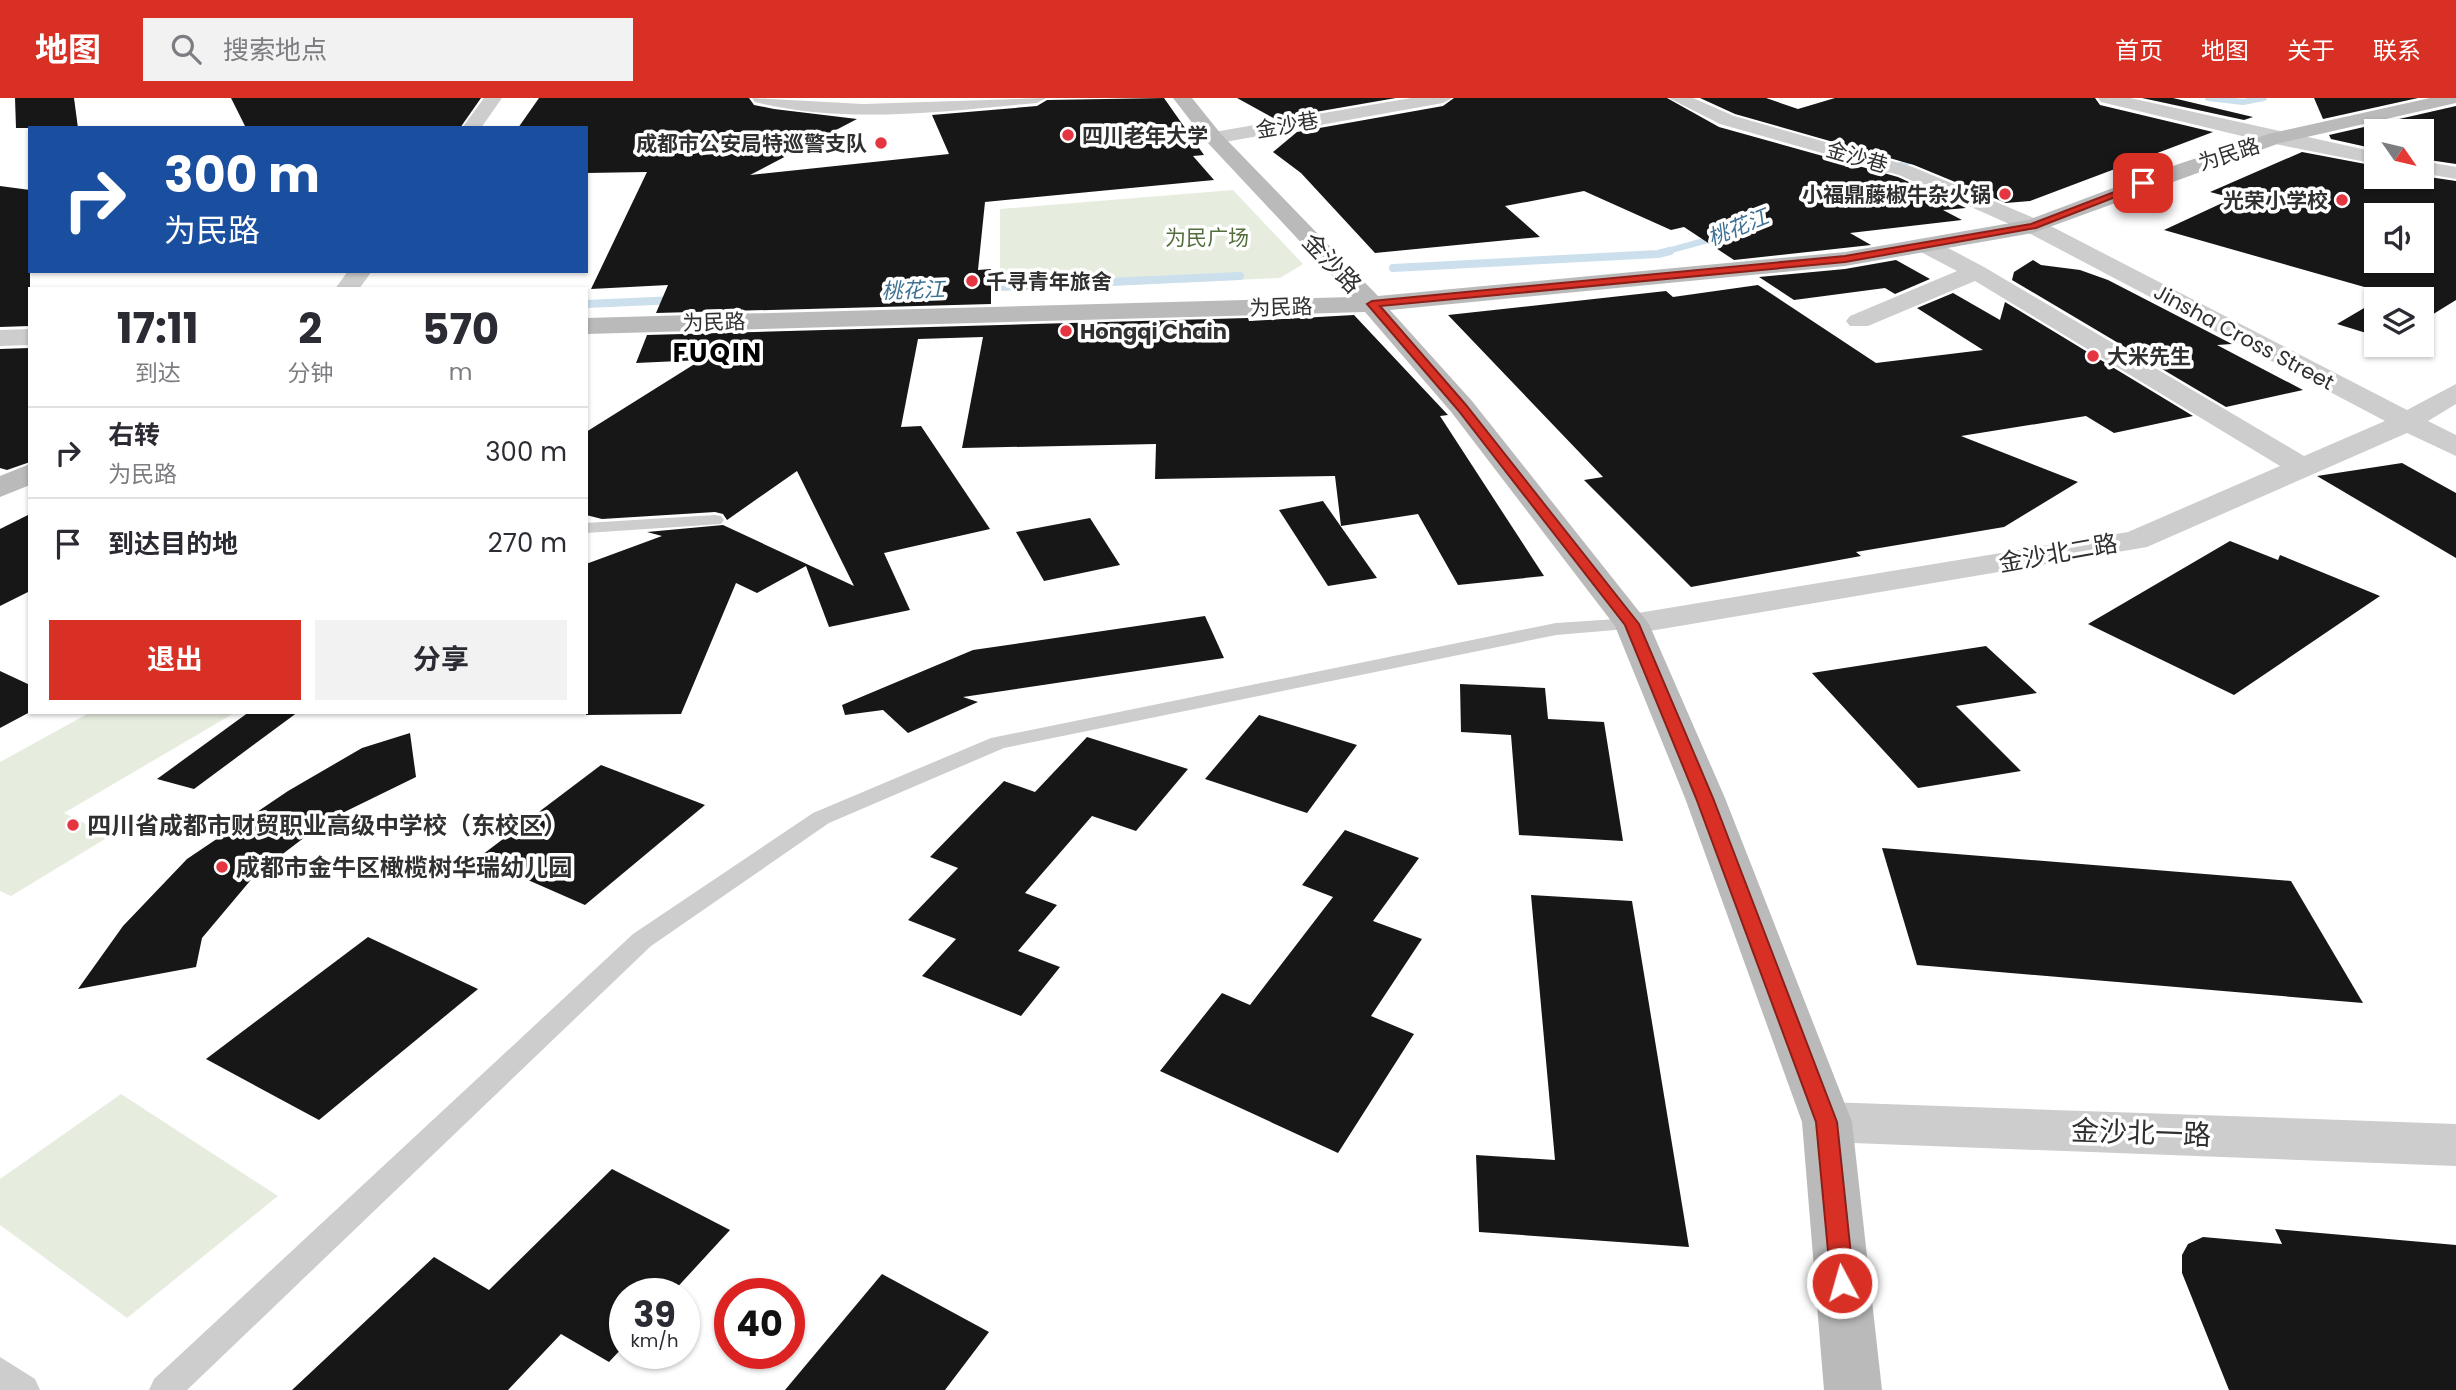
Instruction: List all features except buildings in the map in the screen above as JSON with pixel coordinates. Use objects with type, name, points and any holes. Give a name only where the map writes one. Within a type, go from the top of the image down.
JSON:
[{"type":"street","points":[[472,126],[493,98]]},
{"type":"street","points":[[761,98],[797,107],[877,109],[1037,98]]},
{"type":"street","name":"金沙路","points":[[1182,98],[1214,138],[1372,304],[1462,407],[1632,624],[1704,798],[1827,1122],[1853,1390]]},
{"type":"street","name":"金沙巷","points":[[1214,138],[1443,98]]},
{"type":"street","name":"金沙巷","points":[[1678,98],[1727,120],[1906,171],[2033,226]]},
{"type":"street","points":[[2108,98],[2275,138],[2364,156]]},
{"type":"street","name":"为民路","points":[[588,326],[1372,304],[1845,259],[2033,226],[2165,175],[2275,138],[2455,98]]},
{"type":"street","points":[[2434,169],[2456,173]]},
{"type":"street","name":"Jinsha Cross Street","points":[[2033,226],[2456,447]]},
{"type":"street","points":[[1925,245],[1976,272],[2302,467]]},
{"type":"street","points":[[1859,321],[1976,272]]},
{"type":"street","points":[[348,287],[358,273]]},
{"type":"street","points":[[0,338],[28,337]]},
{"type":"street","name":"金沙北二路","points":[[1632,624],[2136,540],[2407,422],[2456,392]]},
{"type":"street","points":[[0,488],[28,474]]},
{"type":"street","name":"金沙北一路","points":[[1827,1122],[2456,1145]]},
{"type":"lane","points":[[588,528],[715,520]]},
{"type":"lane","points":[[165,1390],[642,940],[821,818],[998,743],[1556,629],[1632,624]]},
{"type":"lane","points":[[0,1372],[24,1390]]},
{"type":"green space","name":"为民广场","points":[[1233,190],[1303,264],[1280,278],[1000,291],[1000,209]]},
{"type":"green space","points":[[87,714],[233,714],[64,813],[110,836],[11,896],[0,891],[0,762]]},
{"type":"green space","points":[[121,1094],[278,1196],[127,1318],[0,1225],[0,1179]]},
{"type":"waterway","name":"桃花江","points":[[2208,98],[2243,102],[2264,98]]},
{"type":"waterway","name":"桃花江","points":[[1865,179],[1920,157]]},
{"type":"waterway","name":"桃花江","points":[[1664,252],[1722,236]]},
{"type":"waterway","name":"桃花江","points":[[1393,268],[1658,254],[1670,251]]},
{"type":"waterway","name":"桃花江","points":[[975,288],[1240,276]]},
{"type":"waterway","name":"桃花江","points":[[588,304],[677,300]]},
{"type":"place","name":"四川老年大学","points":[[1068,135]]},
{"type":"place","name":"成都市公安局特巡警支队","points":[[881,143]]},
{"type":"place","name":"小福鼎藤椒牛杂火锅","points":[[2005,194]]},
{"type":"place","name":"光荣小学校","points":[[2342,200]]},
{"type":"place","name":"千寻青年旅舍","points":[[972,281]]},
{"type":"place","name":"Hongqi Chain","points":[[1066,331]]},
{"type":"place","name":"大米先生","points":[[2093,356]]},
{"type":"place","name":"四川省成都市财贸职业高级中学校（东校区）","points":[[73,825]]},
{"type":"place","name":"成都市金牛区橄榄树华瑞幼儿园","points":[[222,867]]},
{"type":"district","name":"FUQIN","points":[[718,353]]},
{"type":"route","points":[[1842,1283],[1827,1122],[1704,798],[1632,624],[1462,407],[1372,304],[1845,259],[2033,226],[2143,183]]}]
